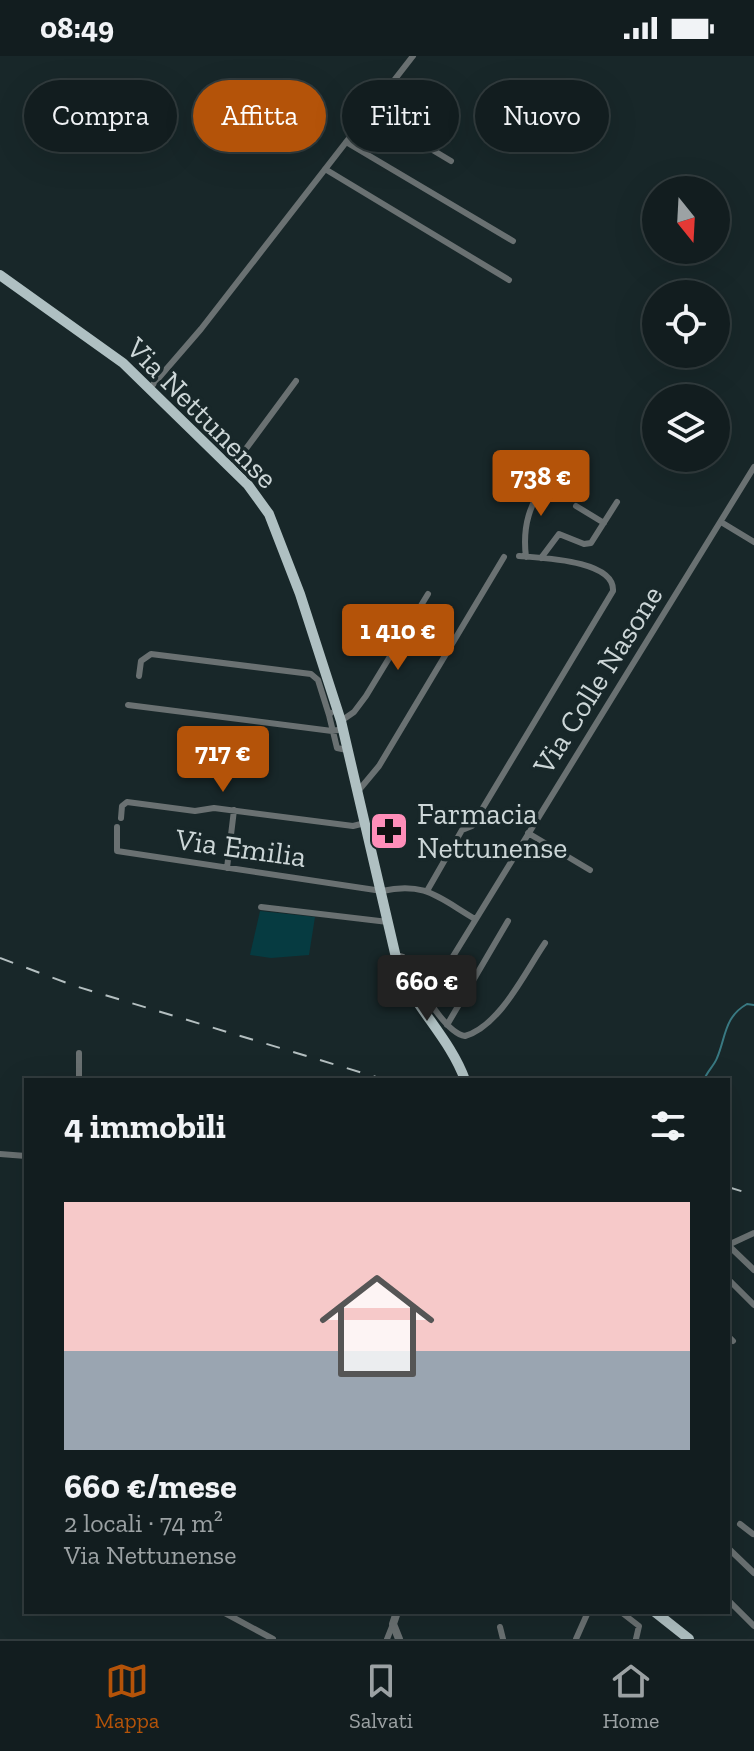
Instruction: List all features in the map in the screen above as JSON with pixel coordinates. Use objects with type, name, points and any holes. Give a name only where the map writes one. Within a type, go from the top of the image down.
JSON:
[{"type":"main road","name":"Via Nettunense","points":[[0,275],[30,300],[123,363],[259,498],[275,526],[333,712],[349,750],[394,955],[407,987],[464,1078]]},
{"type":"main road","points":[[658,1614],[689,1639]]},
{"type":"street","points":[[394,80],[413,56]]},
{"type":"street","points":[[150,388],[201,329],[342,147]]},
{"type":"street","points":[[363,152],[513,241]]},
{"type":"street","points":[[436,152],[451,161]]},
{"type":"street","points":[[325,169],[509,280]]},
{"type":"street","points":[[231,469],[296,381]]},
{"type":"street","name":"Via Colle Nasone","points":[[428,997],[754,467]]},
{"type":"street","points":[[475,919],[427,891],[462,830],[472,826],[612,594],[613,581],[606,574],[574,562],[522,557],[527,512],[547,478]]},
{"type":"street","points":[[541,558],[558,535],[565,534],[588,544],[617,502]]},
{"type":"street","points":[[576,506],[604,523]]},
{"type":"street","points":[[721,522],[754,542]]},
{"type":"street","points":[[359,790],[381,763],[504,557]]},
{"type":"street","points":[[128,705],[339,727],[366,696],[428,594]]},
{"type":"street","points":[[139,676],[141,661],[151,654],[311,674],[318,680],[333,712]]},
{"type":"street","points":[[121,818],[122,806],[127,802],[195,811],[211,808],[234,810],[353,826],[365,823]]},
{"type":"street","points":[[227,868],[234,810]]},
{"type":"street","name":"Via Emilia","points":[[117,827],[117,851],[382,891],[405,886],[427,891]]},
{"type":"street","points":[[528,833],[590,870]]},
{"type":"street","points":[[261,907],[388,922]]},
{"type":"street","points":[[447,1025],[508,921]]},
{"type":"street","points":[[394,955],[403,957],[447,1025],[459,1036],[473,1034],[494,1018],[545,943]]},
{"type":"street","points":[[79,1053],[79,1078]]},
{"type":"street","points":[[0,1154],[24,1156]]},
{"type":"street","points":[[730,1244],[754,1233]]},
{"type":"street","points":[[730,1247],[754,1270]]},
{"type":"street","points":[[730,1281],[754,1305]]},
{"type":"street","points":[[740,1524],[754,1534]]},
{"type":"street","points":[[730,1550],[754,1573]]},
{"type":"street","points":[[730,1602],[754,1626]]},
{"type":"street","points":[[227,1614],[273,1639]]},
{"type":"street","points":[[387,1639],[396,1614]]},
{"type":"street","points":[[576,1639],[587,1614]]},
{"type":"street","points":[[624,1614],[639,1626],[636,1639]]},
{"type":"street","points":[[393,1624],[399,1639]]},
{"type":"street","points":[[500,1627],[503,1639]]},
{"type":"shaded area","points":[[260,911],[315,917],[309,955],[271,958],[250,955]]},
{"type":"waterway","points":[[705,1078],[716,1061],[734,1015],[747,1004],[754,1005]]},
{"type":"railway","points":[[0,958],[75,986],[379,1078]]},
{"type":"railway","points":[[730,1188],[754,1195]]},
{"type":"place","name":"Farmacia Nettunense","points":[[389,831]]}]
